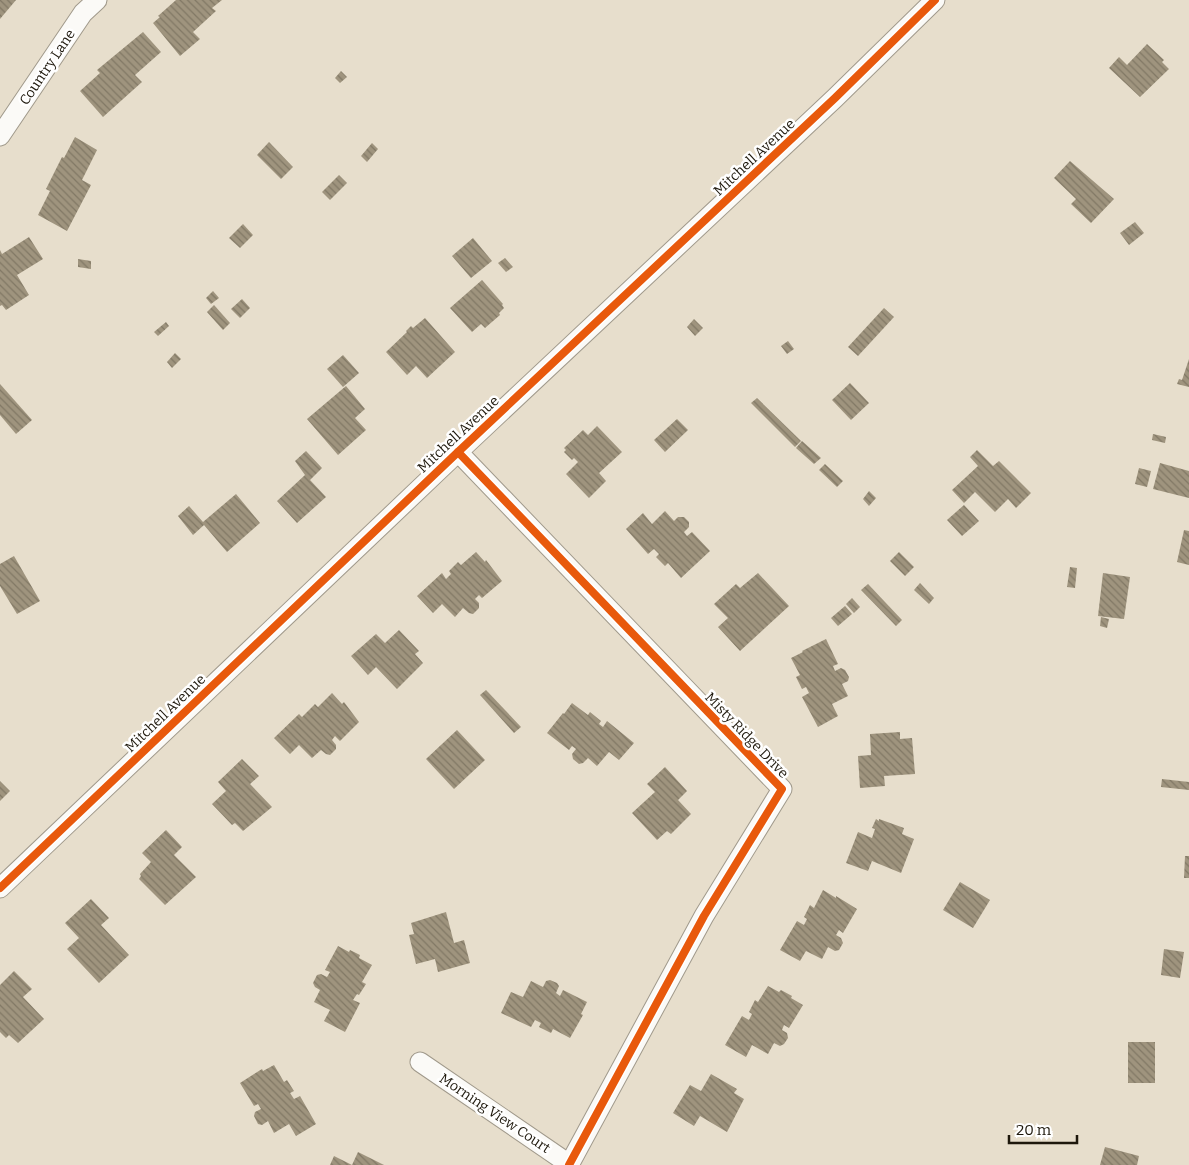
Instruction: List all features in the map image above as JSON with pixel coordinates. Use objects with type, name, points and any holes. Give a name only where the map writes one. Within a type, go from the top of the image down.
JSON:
[{"type":"street","name":"Country Lane","points":[[0,136],[83,13],[97,0]]},
{"type":"street","name":"Mitchell Avenue","points":[[0,888],[458,452],[835,98],[935,0]]},
{"type":"street","name":"Misty Ridge Drive","points":[[458,452],[782,789],[704,916],[569,1164]]},
{"type":"street","name":"Morning View Court","points":[[420,1062],[569,1164]]},
{"type":"building","points":[[0,0],[16,0],[0,19]]},
{"type":"building","points":[[176,0],[222,0],[212,8],[216,11],[193,32],[200,39],[180,56],[153,23]]},
{"type":"building","points":[[143,32],[161,52],[135,75],[142,82],[103,117],[80,91],[100,73],[97,70]]},
{"type":"building","points":[[1147,44],[1164,60],[1162,62],[1169,69],[1140,97],[1109,68],[1119,57],[1127,65]]},
{"type":"building","points":[[341,71],[347,77],[340,83],[335,78]]},
{"type":"building","points":[[75,137],[97,150],[82,180],[91,185],[67,231],[38,215],[50,191],[46,189],[62,157],[64,158]]},
{"type":"building","points":[[269,142],[293,167],[281,179],[257,155]]},
{"type":"building","points":[[372,143],[378,149],[367,162],[361,156]]},
{"type":"building","points":[[1070,161],[1114,199],[1091,223],[1071,204],[1076,199],[1054,178]]},
{"type":"building","points":[[339,175],[347,183],[330,200],[322,192]]},
{"type":"building","points":[[1135,222],[1144,233],[1129,245],[1120,233]]},
{"type":"building","points":[[243,224],[253,235],[240,248],[229,238]]},
{"type":"building","points":[[29,237],[43,259],[17,275],[29,295],[6,310],[2,305],[0,306],[0,250],[2,254]]},
{"type":"building","points":[[473,238],[492,261],[471,278],[452,256]]},
{"type":"building","points":[[505,258],[513,267],[506,272],[498,263]]},
{"type":"building","points":[[78,259],[91,261],[91,269],[78,267]]},
{"type":"building","points":[[482,280],[503,304],[504,308],[499,313],[500,315],[485,328],[481,324],[472,332],[450,308]]},
{"type":"building","points":[[213,291],[219,298],[211,304],[206,298]]},
{"type":"building","points":[[242,299],[250,308],[240,318],[231,309]]},
{"type":"building","points":[[214,305],[230,323],[223,330],[207,312]]},
{"type":"building","points":[[884,308],[894,317],[858,356],[848,347]]},
{"type":"building","points":[[425,318],[455,352],[427,378],[416,366],[407,375],[386,352],[411,326],[413,328]]},
{"type":"building","points":[[694,319],[703,328],[695,336],[687,327]]},
{"type":"building","points":[[166,322],[169,326],[158,336],[154,332]]},
{"type":"building","points":[[788,341],[794,349],[787,354],[781,346]]},
{"type":"building","points":[[175,353],[181,359],[172,368],[167,362]]},
{"type":"building","points":[[343,355],[359,373],[343,387],[327,369]]},
{"type":"building","points":[[1189,359],[1189,387],[1177,384],[1179,379],[1182,380]]},
{"type":"building","points":[[850,383],[869,403],[851,420],[832,400]]},
{"type":"building","points":[[0,384],[32,420],[16,434],[0,415]]},
{"type":"building","points":[[346,386],[365,409],[355,418],[366,430],[338,455],[307,419]]},
{"type":"building","points":[[757,398],[801,441],[795,447],[751,403]]},
{"type":"building","points":[[677,419],[688,430],[665,452],[654,440]]},
{"type":"building","points":[[597,426],[622,452],[599,473],[606,481],[589,498],[566,474],[578,462],[574,458],[572,460],[564,452],[566,450],[564,448],[583,430],[588,435]]},
{"type":"building","points":[[1153,434],[1166,437],[1165,443],[1152,440]]},
{"type":"building","points":[[802,441],[821,458],[814,464],[796,448]]},
{"type":"building","points":[[977,450],[993,466],[999,461],[1031,493],[1016,508],[1008,499],[995,512],[975,492],[964,503],[952,490],[978,466],[970,457]]},
{"type":"building","points":[[306,451],[322,468],[310,480],[326,497],[297,523],[277,501],[305,475],[295,461]]},
{"type":"building","points":[[1160,463],[1189,471],[1189,498],[1153,489]]},
{"type":"building","points":[[825,464],[843,481],[837,487],[819,470]]},
{"type":"building","points":[[1139,468],[1151,471],[1147,487],[1135,484]]},
{"type":"building","points":[[869,491],[876,498],[869,506],[863,499]]},
{"type":"building","points":[[236,494],[260,523],[227,552],[204,525],[193,535],[178,516],[189,506],[203,522]]},
{"type":"building","points":[[964,505],[979,521],[962,536],[947,520]]},
{"type":"building","points":[[665,511],[674,521],[678,517],[684,517],[689,522],[689,527],[684,532],[687,536],[692,532],[710,551],[681,578],[668,563],[665,566],[656,557],[659,554],[654,549],[648,554],[626,529],[643,513],[652,524]]},
{"type":"building","points":[[1184,530],[1189,531],[1189,565],[1177,562]]},
{"type":"building","points":[[476,552],[485,562],[486,560],[502,581],[482,598],[479,595],[475,599],[479,603],[479,608],[473,614],[463,608],[455,617],[442,604],[433,613],[417,596],[442,573],[446,579],[451,574],[449,571],[458,562],[461,565]]},
{"type":"building","points":[[899,552],[914,567],[905,576],[890,561]]},
{"type":"building","points":[[14,556],[40,601],[17,614],[0,586],[0,564]]},
{"type":"building","points":[[1070,567],[1077,568],[1075,588],[1067,587]]},
{"type":"building","points":[[758,573],[789,606],[740,651],[718,627],[728,618],[714,604],[736,584],[740,588]]},
{"type":"building","points":[[1103,573],[1130,577],[1124,619],[1098,616]]},
{"type":"building","points":[[920,583],[934,598],[929,604],[914,590]]},
{"type":"building","points":[[868,584],[902,620],[896,626],[861,590]]},
{"type":"building","points":[[852,598],[860,607],[854,613],[846,604]]},
{"type":"building","points":[[845,606],[852,614],[838,626],[831,618]]},
{"type":"building","points":[[1101,617],[1109,619],[1107,628],[1100,626]]},
{"type":"building","points":[[399,630],[419,651],[415,654],[423,663],[397,689],[376,667],[368,675],[351,656],[376,634],[385,643]]},
{"type":"building","points":[[826,639],[838,664],[833,666],[835,671],[841,668],[845,670],[849,677],[848,681],[842,684],[848,696],[832,704],[838,716],[818,727],[802,697],[809,693],[806,687],[802,689],[796,677],[800,675],[791,658]]},
{"type":"building","points":[[486,690],[521,727],[514,733],[480,695]]},
{"type":"building","points":[[332,693],[342,704],[344,702],[359,722],[340,741],[335,736],[332,740],[336,745],[336,749],[330,755],[321,750],[312,758],[299,745],[290,754],[274,738],[299,714],[302,717],[315,704],[318,707]]},
{"type":"building","points":[[572,703],[588,715],[590,712],[601,721],[599,724],[603,727],[607,721],[634,743],[619,760],[609,752],[597,766],[588,758],[579,764],[573,759],[572,754],[576,749],[572,746],[569,750],[547,733]]},
{"type":"building","points":[[457,730],[485,760],[454,789],[426,759]]},
{"type":"building","points":[[900,732],[900,739],[912,738],[915,774],[884,776],[885,786],[860,788],[858,756],[871,755],[870,734]]},
{"type":"building","points":[[242,759],[259,776],[250,784],[272,807],[243,831],[235,823],[232,825],[212,804],[226,791],[218,782]]},
{"type":"building","points":[[665,767],[687,791],[678,800],[691,814],[671,834],[667,831],[657,840],[632,813],[655,792],[647,784]]},
{"type":"building","points":[[1162,779],[1189,782],[1189,790],[1161,787]]},
{"type":"building","points":[[0,781],[10,791],[0,801]]},
{"type":"building","points":[[876,819],[904,828],[902,834],[914,839],[901,873],[872,861],[868,871],[846,863],[858,832],[872,838],[875,829],[872,828]]},
{"type":"building","points":[[166,830],[182,847],[174,855],[196,877],[165,905],[139,879],[140,874],[151,862],[142,853]]},
{"type":"building","points":[[1185,856],[1189,856],[1189,878],[1184,878]]},
{"type":"building","points":[[960,882],[990,900],[973,928],[943,910]]},
{"type":"building","points":[[823,890],[857,909],[843,933],[839,930],[836,935],[841,938],[843,943],[839,950],[835,951],[828,947],[822,959],[806,951],[800,961],[780,950],[797,921],[804,925],[807,919],[804,917],[810,905],[814,908]]},
{"type":"building","points":[[91,899],[109,918],[101,925],[129,955],[99,983],[67,949],[79,938],[65,923]]},
{"type":"building","points":[[446,912],[454,943],[464,940],[470,963],[438,972],[435,959],[416,964],[409,935],[414,934],[411,923]]},
{"type":"building","points":[[338,946],[360,955],[359,958],[372,965],[362,982],[366,984],[359,995],[357,994],[353,1000],[360,1003],[345,1032],[324,1021],[330,1010],[314,1002],[320,990],[313,983],[317,975],[321,974],[327,977],[330,972],[325,970]]},
{"type":"building","points":[[1164,949],[1184,952],[1180,978],[1161,975]]},
{"type":"building","points":[[14,971],[32,989],[23,997],[44,1019],[18,1043],[9,1035],[6,1038],[0,1032],[0,985]]},
{"type":"building","points":[[550,980],[559,986],[556,993],[560,996],[563,990],[587,1002],[581,1014],[583,1015],[570,1038],[553,1029],[551,1033],[539,1027],[541,1023],[535,1020],[531,1027],[501,1013],[511,992],[523,997],[531,981],[543,987],[546,981]]},
{"type":"building","points":[[768,986],[779,992],[781,990],[803,1005],[789,1028],[784,1025],[782,1030],[787,1033],[788,1038],[784,1044],[780,1046],[774,1043],[768,1054],[752,1045],[746,1057],[725,1045],[742,1016],[749,1020],[752,1014],[749,1012],[755,1000],[758,1002]]},
{"type":"building","points":[[1128,1042],[1155,1042],[1155,1083],[1128,1083]]},
{"type":"building","points":[[274,1065],[284,1082],[287,1080],[294,1091],[290,1093],[294,1099],[300,1096],[316,1124],[296,1136],[289,1124],[274,1133],[268,1121],[262,1125],[258,1124],[254,1116],[255,1112],[261,1109],[258,1104],[254,1106],[240,1083],[262,1069],[263,1071]]},
{"type":"building","points":[[711,1074],[737,1089],[734,1093],[744,1099],[727,1132],[700,1116],[694,1126],[673,1113],[690,1085],[701,1091]]},
{"type":"building","points":[[1105,1147],[1139,1156],[1137,1165],[1100,1165]]},
{"type":"building","points":[[358,1152],[384,1165],[352,1165]]},
{"type":"building","points":[[334,1156],[352,1165],[330,1165]]},
{"type":"cycle path","points":[[0,888],[458,452],[835,98],[935,0]]},
{"type":"cycle path","points":[[458,452],[782,789],[704,916],[569,1165]]}]
